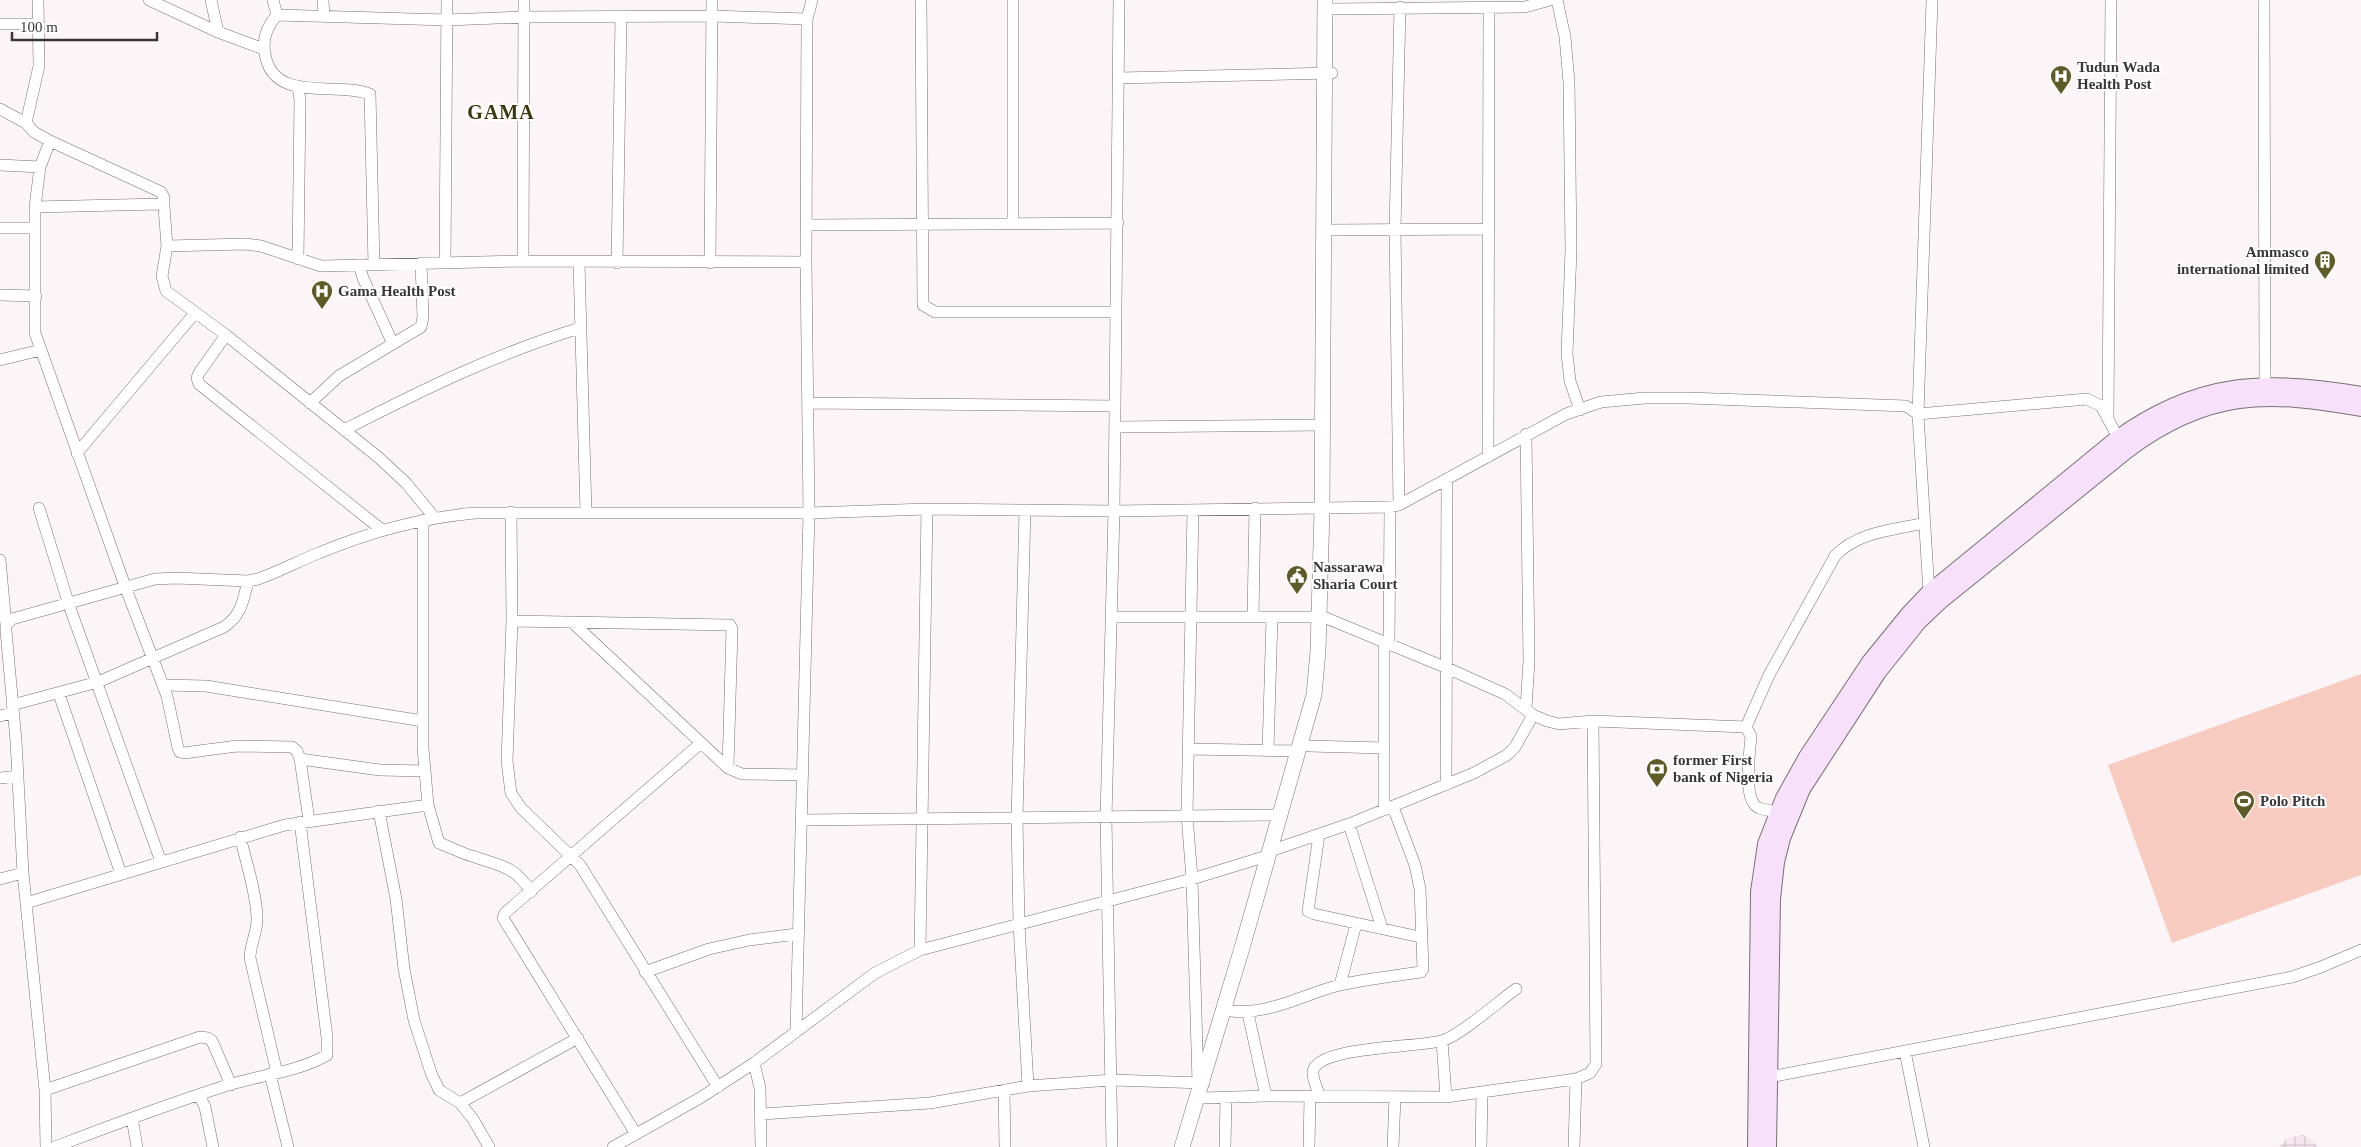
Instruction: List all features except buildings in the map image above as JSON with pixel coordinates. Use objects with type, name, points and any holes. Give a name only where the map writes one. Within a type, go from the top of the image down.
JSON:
[{"type":"main road","points":[[1756,1147],[1759,892],[1766,844],[1784,813],[1878,672],[1918,622],[2156,414],[2195,397],[2236,387],[2264,385],[2309,386],[2361,408]]},
{"type":"main road","points":[[1768,1147],[1772,899],[1784,813],[1807,757],[1870,662],[1889,637],[1929,593],[2122,444],[2172,420],[2224,402],[2274,396],[2335,397],[2361,394]]},
{"type":"street","points":[[26,123],[39,66],[38,0]]},
{"type":"street","points":[[149,0],[218,32],[264,49]]},
{"type":"street","points":[[211,0],[218,32]]},
{"type":"street","points":[[273,0],[277,15]]},
{"type":"street","points":[[323,0],[324,16]]},
{"type":"street","points":[[445,262],[447,0]]},
{"type":"street","points":[[523,261],[524,0]]},
{"type":"street","points":[[710,263],[712,0]]},
{"type":"street","points":[[796,1031],[797,934],[803,820],[809,513],[806,262],[807,20],[812,0]]},
{"type":"street","points":[[921,0],[923,305],[930,310],[1116,312]]},
{"type":"street","points":[[1013,0],[1013,224]]},
{"type":"street","points":[[1112,1147],[1106,818],[1114,511],[1119,0]]},
{"type":"street","points":[[1326,509],[1322,425],[1330,3],[1525,7],[1550,0]]},
{"type":"street","points":[[1557,0],[1566,37],[1569,82],[1571,250],[1567,354],[1570,381],[1580,410]]},
{"type":"street","points":[[1929,593],[1924,541],[1925,523],[1918,414],[1932,0]]},
{"type":"street","points":[[2108,422],[2111,0]]},
{"type":"street","points":[[2264,0],[2264,385]]},
{"type":"street","points":[[1231,1011],[1248,1013],[1265,1011],[1340,985],[1421,972],[1424,967],[1420,937],[1420,889],[1416,865],[1389,808],[1384,748],[1394,506],[1396,5]]},
{"type":"street","points":[[1488,457],[1489,7]]},
{"type":"street","points":[[277,15],[447,20],[524,17],[621,18],[712,16],[807,20]]},
{"type":"street","points":[[277,15],[270,23],[266,33],[264,49],[266,65],[274,76],[298,87],[370,94],[372,104],[374,265]]},
{"type":"street","points":[[617,262],[621,18]]},
{"type":"street","points":[[0,24],[38,24]]},
{"type":"street","points":[[1119,78],[1328,73]]},
{"type":"street","points":[[1182,1147],[1321,696],[1330,230],[1328,73]]},
{"type":"street","points":[[298,87],[300,100],[298,259]]},
{"type":"street","points":[[0,109],[26,123],[34,132],[50,141],[160,192],[164,198],[168,246],[162,276],[166,291],[226,335],[310,402],[378,457],[406,483],[428,518],[423,721],[428,805],[439,843],[505,866],[523,880],[531,892]]},
{"type":"street","points":[[50,141],[40,167],[35,206],[36,296],[34,326],[41,350],[125,586],[152,659],[164,685],[180,752],[237,746],[277,745],[292,747],[297,751],[300,759],[304,821],[328,1053],[314,1062],[199,1095],[55,1147]]},
{"type":"street","points":[[0,165],[40,167]]},
{"type":"street","points":[[35,206],[160,204],[164,207]]},
{"type":"street","points":[[807,225],[1118,223]]},
{"type":"street","points":[[0,228],[35,228]]},
{"type":"street","points":[[1330,230],[1488,229]]},
{"type":"street","points":[[168,246],[245,244],[261,246],[316,266],[523,261],[806,262]]},
{"type":"street","points":[[579,262],[586,513]]},
{"type":"street","points":[[310,402],[339,376],[421,327],[423,323],[421,263]]},
{"type":"street","points":[[359,265],[393,344]]},
{"type":"street","points":[[0,295],[36,296]]},
{"type":"street","points":[[77,453],[195,313]]},
{"type":"street","points":[[344,430],[457,373],[531,343],[580,328]]},
{"type":"street","points":[[226,335],[199,373],[197,378],[199,384],[382,530]]},
{"type":"street","points":[[0,360],[41,350]]},
{"type":"street","points":[[6,625],[12,619],[155,579],[248,581],[382,530],[428,518],[511,512],[809,513],[927,509],[1114,511],[1255,508],[1326,509],[1394,506],[1447,480],[1526,434],[1566,414],[1601,402],[1645,398],[1906,406],[1918,414],[2087,399],[2100,406],[2122,444]]},
{"type":"street","points":[[808,403],[1115,406]]},
{"type":"street","points":[[1115,427],[1322,425]]},
{"type":"street","points":[[613,1147],[718,1087],[754,1063],[875,973],[920,950],[1192,879],[1350,824],[1446,785],[1507,755],[1515,747],[1529,711],[1526,434]]},
{"type":"street","points":[[1446,785],[1447,480]]},
{"type":"street","points":[[39,508],[69,604],[161,862]]},
{"type":"street","points":[[1253,616],[1255,508]]},
{"type":"street","points":[[920,950],[927,509]]},
{"type":"street","points":[[1025,510],[1017,819],[1019,924],[1028,1086]]},
{"type":"street","points":[[1190,1147],[1204,1098],[1187,815],[1193,510]]},
{"type":"street","points":[[511,512],[512,621],[508,783],[511,793],[521,808],[580,866],[718,1087]]},
{"type":"street","points":[[1746,727],[1769,675],[1835,556],[1844,546],[1864,536],[1925,523]]},
{"type":"street","points":[[0,560],[2,606],[6,625],[18,776],[22,873],[45,1090],[46,1147]]},
{"type":"street","points":[[0,716],[13,709],[98,682],[234,621],[241,608],[248,581]]},
{"type":"street","points":[[1112,617],[1253,616],[1322,618],[1447,668],[1505,694],[1529,711],[1559,724],[1593,721],[1746,727]]},
{"type":"street","points":[[1268,751],[1272,617]]},
{"type":"street","points":[[512,621],[730,625],[732,629],[728,768]]},
{"type":"street","points":[[572,622],[728,768],[742,774],[803,775]]},
{"type":"street","points":[[164,685],[206,686],[423,721]]},
{"type":"street","points":[[59,694],[121,874]]},
{"type":"street","points":[[1204,1098],[1266,1096],[1315,1098],[1446,1097],[1576,1079],[1590,1073],[1596,1064],[1593,721]]},
{"type":"street","points":[[1746,727],[1751,736],[1748,793],[1752,803],[1759,808],[1784,813]]},
{"type":"street","points":[[636,1134],[503,918],[505,913],[702,743]]},
{"type":"street","points":[[1189,749],[1268,751],[1384,748]]},
{"type":"street","points":[[1202,1082],[1231,1011],[1272,852],[1279,815],[1304,749]]},
{"type":"street","points":[[300,759],[380,770],[425,771]]},
{"type":"street","points":[[0,778],[18,776]]},
{"type":"street","points":[[26,903],[240,837],[304,821],[428,805]]},
{"type":"street","points":[[380,811],[414,1020],[431,1073],[439,1090],[460,1103],[473,1119],[489,1147]]},
{"type":"street","points":[[803,820],[1279,815]]},
{"type":"street","points":[[1350,824],[1382,928]]},
{"type":"street","points":[[1319,835],[1308,911],[1356,924],[1420,937]]},
{"type":"street","points":[[240,837],[257,917],[250,946],[250,958],[288,1147]]},
{"type":"street","points":[[0,879],[22,873]]},
{"type":"street","points":[[1340,985],[1356,924]]},
{"type":"street","points":[[645,972],[717,947],[749,940],[797,934]]},
{"type":"street","points":[[1769,1077],[2292,977],[2361,950]]},
{"type":"street","points":[[1309,1147],[1315,1098],[1313,1074],[1315,1067],[1350,1051],[1442,1041],[1516,988]]},
{"type":"street","points":[[1248,1013],[1266,1096]]},
{"type":"street","points":[[45,1090],[200,1037],[208,1038],[212,1042],[231,1085]]},
{"type":"street","points":[[460,1103],[578,1038]]},
{"type":"street","points":[[1442,1041],[1446,1097]]},
{"type":"street","points":[[1905,1051],[1924,1147]]},
{"type":"street","points":[[754,1063],[759,1076],[761,1147]]},
{"type":"street","points":[[1574,1147],[1576,1079]]},
{"type":"street","points":[[761,1114],[930,1103],[1028,1086],[1112,1080],[1202,1082]]},
{"type":"street","points":[[1004,1090],[1005,1147]]},
{"type":"street","points":[[1481,1147],[1482,1093]]},
{"type":"street","points":[[199,1095],[205,1108],[213,1147]]},
{"type":"street","points":[[1393,1147],[1395,1097]]},
{"type":"street","points":[[1225,1147],[1226,1098]]},
{"type":"street","points":[[132,1118],[137,1147]]},
{"type":"shaded area","name":"Polo Pitch","points":[[2361,674],[2361,875],[2172,943],[2108,765]]},
{"type":"shaded area","points":[[2303,1135],[2318,1147],[2279,1147],[2287,1138]]},
{"type":"place","name":"Tudun Wada Health Post","points":[[2061,95]]},
{"type":"place","name":"Ammasco international limited","points":[[2325,280]]},
{"type":"place","name":"Gama Health Post","points":[[322,310]]},
{"type":"place","name":"Nassarawa Sharia Court","points":[[1297,595]]},
{"type":"place","name":"former First bank of Nigeria","points":[[1657,788]]},
{"type":"place","name":"Polo Pitch","points":[[2244,820]]},
{"type":"district","name":"GAMA","points":[[501,112]]}]
